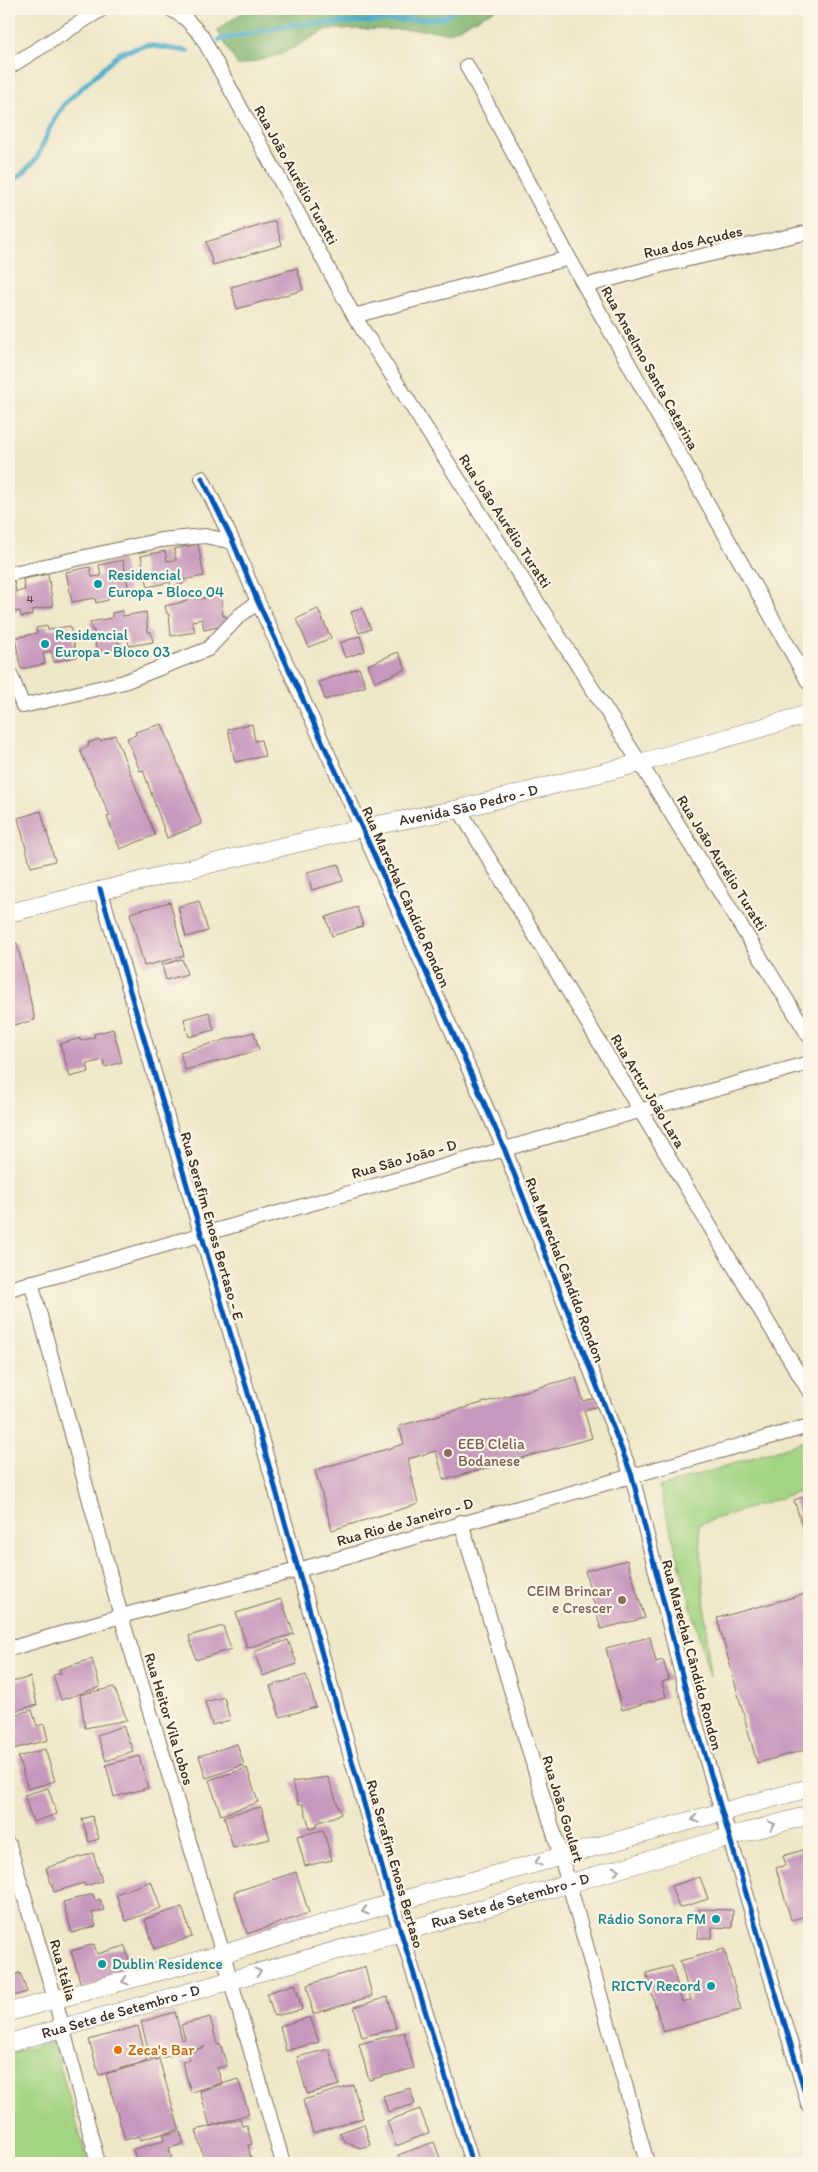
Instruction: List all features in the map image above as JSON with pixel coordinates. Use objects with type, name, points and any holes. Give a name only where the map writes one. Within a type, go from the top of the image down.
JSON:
[{"type":"street","points":[[9,67],[102,9]]},
{"type":"street","name":"Rua João Aurélio Turatti","points":[[171,9],[185,18],[201,35],[354,316],[640,762],[809,1036]]},
{"type":"street","name":"Rua Anselmo Santa Catarina","points":[[467,66],[569,258],[809,683]]},
{"type":"street","name":"Rua dos Açudes","points":[[585,286],[662,265],[809,232]]},
{"type":"street","points":[[354,316],[569,258]]},
{"type":"street","name":"Rua Marechal Cândido Rondon","points":[[202,478],[233,542],[258,602],[362,828],[504,1148],[632,1476],[685,1687],[809,2106]]},
{"type":"street","points":[[9,574],[162,540],[205,536],[233,542]]},
{"type":"street","points":[[9,671],[23,706],[124,682],[208,649],[238,616],[258,602]]},
{"type":"street","name":"Avenida São Pedro - D","points":[[9,913],[100,889],[362,828],[459,809],[640,762],[809,714]]},
{"type":"street","name":"Rua Artur João Lara","points":[[459,809],[809,1391]]},
{"type":"street","name":"Rua Serafim Enoss Bertaso - E","points":[[100,889],[202,1234],[298,1570]]},
{"type":"street","name":"Rua São João - D","points":[[9,1289],[640,1109],[809,1063]]},
{"type":"street","name":"Rua Heitor Vila Lobos","points":[[31,1282],[121,1616],[223,1954],[283,2163]]},
{"type":"street","name":"Rua Rio de Janeiro - D","points":[[9,1649],[121,1616],[298,1570],[461,1522],[809,1426]]},
{"type":"street","name":"Rua João Goulart","points":[[461,1522],[561,1856],[647,2163]]},
{"type":"street","name":"Rua Serafim Enoss Bertaso","points":[[298,1570],[392,1903],[472,2163]]},
{"type":"street","name":"Rua Sete de Setembro - D","points":[[9,2012],[223,1954],[392,1903],[809,1788]]},
{"type":"street","name":"Rua Sete de Setembro - D","points":[[9,2043],[569,1884],[729,1836],[809,1815]]},
{"type":"street","name":"Rua Itália","points":[[9,1846],[55,1999],[98,2163]]},
{"type":"green space","points":[[247,9],[269,11],[273,9],[496,9],[449,33],[427,30],[328,29],[282,54],[238,66],[217,30]]},
{"type":"green space","points":[[809,1440],[809,1489],[699,1524],[710,1677],[659,1487]]},
{"type":"green space","points":[[53,2042],[88,2163],[9,2163],[9,2054]]},
{"type":"building","points":[[275,221],[282,245],[213,265],[206,242]]},
{"type":"building","points":[[297,268],[303,290],[237,309],[231,287]]},
{"type":"building","points":[[198,544],[204,576],[182,580],[183,584],[171,587],[170,582],[148,587],[141,556],[165,551],[167,561],[176,560],[174,549]]},
{"type":"building","name":"Residencial Europa - Bloco 04","points":[[123,560],[129,591],[107,596],[108,600],[96,603],[95,598],[72,602],[66,572],[90,567],[92,577],[101,576],[99,565]]},
{"type":"building","points":[[48,574],[53,606],[32,610],[32,615],[21,617],[20,611],[9,613],[9,582],[14,581],[16,592],[25,590],[23,579]]},
{"type":"building","points":[[197,595],[198,599],[221,595],[223,616],[226,616],[227,625],[204,630],[202,619],[192,621],[195,632],[171,636],[169,614],[167,614],[165,606],[187,601],[187,597]]},
{"type":"building","points":[[362,608],[371,629],[359,633],[351,612]]},
{"type":"building","points":[[318,609],[331,638],[309,647],[296,619]]},
{"type":"building","name":"Residencial Europa - Bloco 03","points":[[122,611],[123,616],[146,612],[148,632],[151,632],[153,642],[129,646],[127,635],[117,637],[120,648],[96,652],[94,630],[92,631],[90,622],[112,618],[112,613]]},
{"type":"building","name":"Residencial Europa - Bloco 03","points":[[47,626],[48,630],[70,626],[77,657],[54,662],[51,651],[43,653],[45,664],[21,669],[15,638],[37,633],[36,628]]},
{"type":"building","points":[[360,636],[365,651],[345,658],[340,643]]},
{"type":"building","points":[[398,652],[406,669],[375,682],[368,665]]},
{"type":"building","points":[[359,668],[366,686],[325,700],[319,682]]},
{"type":"building","points":[[162,724],[202,824],[167,838],[143,770],[140,771],[127,738],[136,735],[135,732]]},
{"type":"building","points":[[252,724],[255,741],[261,740],[265,756],[235,762],[228,729]]},
{"type":"building","points":[[115,735],[155,835],[120,849],[107,817],[110,816],[80,750],[89,746],[88,743]]},
{"type":"building","points":[[41,811],[55,861],[31,867],[18,818]]},
{"type":"building","points":[[339,864],[343,881],[312,890],[307,872]]},
{"type":"building","points":[[199,901],[208,931],[186,937],[178,907]]},
{"type":"building","points":[[170,902],[184,956],[144,966],[130,913]]},
{"type":"building","points":[[357,907],[363,926],[332,936],[326,917]]},
{"type":"building","points":[[17,943],[35,1020],[9,1026],[9,945]]},
{"type":"building","points":[[182,959],[187,974],[166,980],[162,965]]},
{"type":"building","points":[[209,1012],[214,1030],[189,1037],[184,1019]]},
{"type":"building","points":[[113,1029],[122,1062],[105,1067],[103,1060],[87,1064],[89,1072],[70,1077],[60,1044],[80,1038],[80,1041],[95,1037],[94,1034]]},
{"type":"building","points":[[254,1032],[259,1050],[185,1070],[180,1052]]},
{"type":"building","points":[[576,1377],[583,1401],[596,1398],[599,1406],[584,1410],[592,1438],[444,1480],[436,1451],[408,1459],[418,1504],[332,1530],[315,1470],[404,1444],[399,1426]]},
{"type":"building","points":[[809,1495],[809,1536],[806,1537],[794,1500]]},
{"type":"building","points":[[627,1560],[645,1618],[601,1629],[585,1571]]},
{"type":"building","points":[[809,1593],[809,1749],[757,1763],[717,1618]]},
{"type":"building","points":[[281,1599],[294,1634],[247,1648],[236,1613]]},
{"type":"building","points":[[223,1626],[231,1649],[196,1660],[189,1636]]},
{"type":"building","points":[[650,1637],[656,1662],[663,1660],[669,1680],[662,1682],[666,1697],[622,1710],[606,1648]]},
{"type":"building","points":[[288,1640],[297,1664],[263,1676],[254,1652]]},
{"type":"building","points":[[92,1659],[100,1687],[61,1700],[53,1675],[61,1674],[59,1669]]},
{"type":"building","points":[[306,1675],[316,1707],[280,1717],[270,1686]]},
{"type":"building","points":[[30,1677],[37,1705],[10,1712],[9,1683]]},
{"type":"building","points":[[114,1687],[127,1720],[85,1728],[80,1695]]},
{"type":"building","points":[[224,1697],[230,1720],[212,1725],[205,1702]]},
{"type":"building","points":[[32,1710],[37,1726],[44,1724],[48,1740],[9,1750],[9,1716]]},
{"type":"building","points":[[123,1726],[133,1751],[106,1761],[97,1735]]},
{"type":"building","points":[[237,1744],[244,1765],[206,1778],[199,1756]]},
{"type":"building","points":[[45,1749],[55,1781],[28,1789],[18,1757]]},
{"type":"building","points":[[139,1756],[148,1788],[114,1797],[106,1765]]},
{"type":"building","points":[[247,1768],[258,1802],[221,1815],[209,1780]]},
{"type":"building","points":[[328,1777],[341,1814],[317,1823],[317,1827],[310,1829],[303,1804],[299,1804],[292,1782]]},
{"type":"building","points":[[48,1788],[57,1814],[33,1822],[24,1795]]},
{"type":"building","points":[[261,1807],[270,1839],[233,1848],[224,1816]]},
{"type":"building","points":[[92,1816],[99,1839],[89,1842],[82,1819]]},
{"type":"building","points":[[323,1830],[332,1860],[305,1866],[297,1836]]},
{"type":"building","points":[[809,1848],[809,1915],[791,1920],[776,1868],[786,1865],[783,1856]]},
{"type":"building","points":[[93,1853],[102,1881],[85,1886],[84,1883],[54,1892],[46,1868]]},
{"type":"building","points":[[296,1872],[309,1913],[247,1934],[234,1892]]},
{"type":"building","points":[[700,1877],[708,1899],[679,1908],[671,1886]]},
{"type":"building","points":[[151,1881],[161,1908],[126,1921],[116,1894]]},
{"type":"building","points":[[93,1894],[95,1901],[100,1899],[104,1910],[92,1913],[96,1926],[72,1933],[63,1902]]},
{"type":"building","points":[[182,1907],[192,1937],[154,1949],[145,1919]]},
{"type":"building","name":"Rádio Sonora FM","points":[[699,1909],[733,1910],[732,1928],[712,1927],[712,1938],[698,1938]]},
{"type":"building","name":"Dublin Residence","points":[[94,1944],[97,1954],[125,1946],[133,1974],[82,1988],[71,1951]]},
{"type":"building","name":"RICTV Record","points":[[724,1949],[741,2010],[663,2032],[646,1973],[672,1966],[682,2002],[691,2000],[680,1961]]},
{"type":"building","points":[[365,1967],[372,1996],[313,2014],[307,1985]]},
{"type":"building","points":[[20,1973],[27,1992],[9,1997],[9,1976]]},
{"type":"building","points":[[295,1984],[302,2010],[274,2016],[267,1993]]},
{"type":"building","points":[[388,1997],[396,2028],[362,2037],[354,2007]]},
{"type":"building","points":[[175,2012],[182,2040],[185,2039],[181,2025],[210,2017],[217,2044],[220,2043],[227,2066],[217,2068],[222,2083],[191,2092],[182,2062],[190,2060],[187,2052],[205,2047],[161,2058],[158,2047],[156,2047],[159,2057],[151,2060],[141,2022]]},
{"type":"building","points":[[310,2017],[319,2042],[286,2051],[280,2026]]},
{"type":"building","name":"Zeca's Bar","points":[[138,2026],[147,2061],[99,2075],[89,2040]]},
{"type":"building","points":[[404,2032],[414,2068],[369,2080],[359,2044]]},
{"type":"building","points":[[329,2049],[339,2085],[307,2094],[297,2057]]},
{"type":"building","points":[[159,2059],[179,2129],[140,2140],[139,2136],[125,2140],[106,2074]]},
{"type":"building","points":[[238,2079],[249,2114],[210,2126],[200,2091]]},
{"type":"building","points":[[353,2085],[363,2118],[313,2133],[303,2100]]},
{"type":"building","points":[[410,2088],[415,2104],[388,2112],[383,2096]]},
{"type":"building","points":[[13,2108],[16,2121],[9,2123],[9,2109]]},
{"type":"building","points":[[420,2109],[429,2133],[396,2146],[387,2121]]},
{"type":"building","points":[[240,2119],[242,2126],[247,2125],[252,2144],[248,2145],[251,2159],[234,2163],[205,2163],[196,2130]]},
{"type":"building","points":[[364,2124],[370,2145],[360,2148],[346,2142],[339,2133]]},
{"type":"building","points":[[180,2131],[184,2144],[169,2148],[173,2163],[137,2163],[133,2149],[164,2141],[163,2135]]},
{"type":"building","points":[[434,2142],[442,2163],[401,2163],[398,2155]]},
{"type":"waterway","points":[[219,40],[290,25],[443,18],[455,9]]},
{"type":"waterway","points":[[9,183],[22,174],[37,158],[49,130],[64,104],[120,53],[147,45],[187,51]]},
{"type":"cycle path","points":[[202,478],[233,542],[258,602],[362,828],[504,1148],[632,1476],[685,1687],[809,2106]]},
{"type":"cycle path","points":[[100,889],[260,1434],[392,1903],[472,2163]]},
{"type":"place","name":"Residencial Europa - Bloco 04","points":[[98,584]]},
{"type":"place","name":"Residencial Europa - Bloco 03","points":[[45,644]]},
{"type":"place","name":"EEB Clelia Bodanese","points":[[448,1453]]},
{"type":"place","name":"CEIM Brincar e Crescer","points":[[622,1600]]},
{"type":"place","name":"Rádio Sonora FM","points":[[716,1919]]},
{"type":"place","name":"Dublin Residence","points":[[102,1964]]},
{"type":"place","name":"RICTV Record","points":[[711,1986]]},
{"type":"place","name":"Zeca's Bar","points":[[118,2050]]}]
